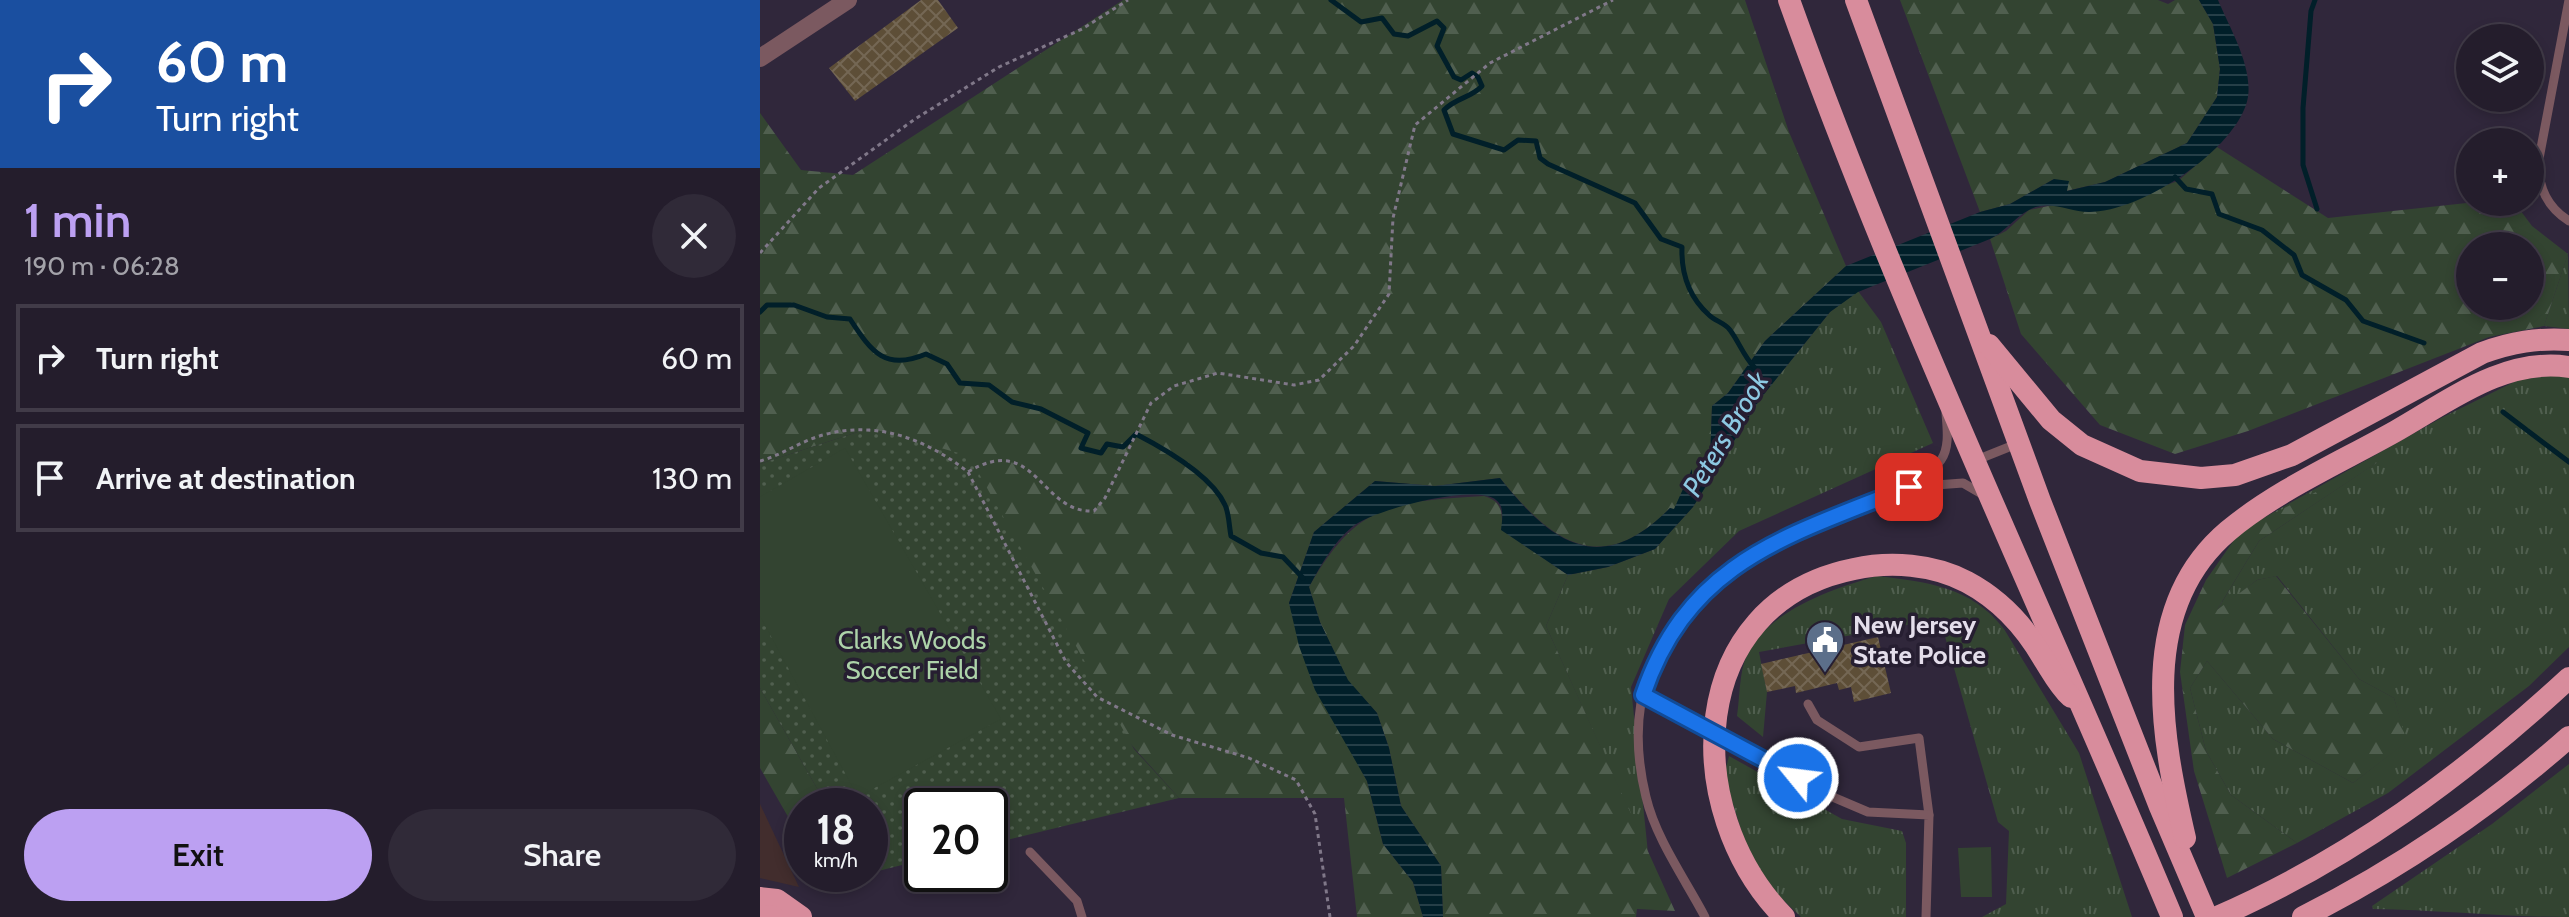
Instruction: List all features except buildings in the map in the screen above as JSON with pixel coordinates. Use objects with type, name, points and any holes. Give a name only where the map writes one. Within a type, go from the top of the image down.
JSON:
[{"type":"highway","points":[[1789,0],[1867,212],[1909,313],[2086,712],[2172,917]]},
{"type":"highway","points":[[1856,0],[2019,443],[2129,730],[2203,907]]},
{"type":"highway","points":[[1979,334],[2051,420],[2082,445],[2140,471],[2201,478],[2235,475],[2280,461],[2482,353],[2509,343],[2541,338],[2569,340]]},
{"type":"highway","points":[[2203,907],[2167,755],[2163,709],[2164,647],[2188,575],[2209,549],[2251,513],[2486,381],[2531,366],[2569,367]]},
{"type":"highway","points":[[1784,917],[1755,884],[1734,846],[1718,795],[1713,754],[1723,691],[1733,659],[1752,626],[1774,605],[1828,574],[1873,565],[1915,566],[1946,573],[1966,581],[1999,604],[2026,633],[2062,689],[2086,712]]},
{"type":"highway","points":[[2226,913],[2360,842],[2435,792],[2569,678]]},
{"type":"highway","points":[[2303,917],[2392,866],[2459,822],[2569,737]]},
{"type":"highway","points":[[760,898],[777,900],[801,917]]},
{"type":"highway","points":[[760,916],[773,917]]},
{"type":"street","points":[[760,58],[848,0]]},
{"type":"lane","points":[[2569,0],[2538,164],[2539,183],[2547,201],[2569,221]]},
{"type":"lane","points":[[1909,487],[1940,461],[1947,448],[1944,395]]},
{"type":"lane","points":[[1974,461],[2019,443]]},
{"type":"lane","points":[[1705,917],[1647,801],[1639,734],[1643,695],[1656,655],[1681,616],[1705,589],[1732,567],[1805,529],[1909,487],[1963,483],[1993,503]]},
{"type":"lane","points":[[1643,695],[1821,792],[1868,812],[1929,815]]},
{"type":"lane","points":[[1808,704],[1825,727],[1859,747],[1919,738],[1929,815],[1926,917]]},
{"type":"lane","points":[[1030,852],[1077,901],[1082,917]]},
{"type":"path","points":[[760,253],[819,188],[915,119],[999,67],[1082,29],[1128,0]]},
{"type":"path","points":[[968,472],[985,462],[1004,459],[1026,467],[1046,487],[1085,512],[1094,511],[1105,498],[1138,424],[1151,403],[1174,386],[1218,373],[1294,385],[1319,380],[1354,346],[1389,294],[1393,218],[1415,125],[1490,63],[1613,0]]},
{"type":"path","points":[[760,461],[824,435],[869,430],[908,436],[944,454],[968,472],[1066,662],[1097,697],[1172,735],[1249,758],[1296,780],[1315,814],[1330,917]]},
{"type":"shaded area","points":[[760,804],[784,855],[784,884],[760,878]]},
{"type":"green space","points":[[1123,0],[1745,0],[1789,132],[1846,266],[1765,341],[1728,393],[1712,406],[1710,461],[1691,482],[1691,472],[1674,510],[1670,508],[1645,530],[1621,542],[1599,547],[1578,544],[1558,534],[1519,501],[1500,478],[1435,486],[1375,481],[1314,532],[1289,603],[1346,741],[1367,781],[1383,844],[1413,882],[1423,917],[1357,917],[1344,798],[1179,798],[870,428],[760,464],[760,113],[801,170],[853,175]]},
{"type":"green space","points":[[1900,0],[2158,0],[2168,4],[2175,0],[2199,0],[2213,24],[2220,69],[2217,97],[2187,143],[2105,182],[2066,191],[2054,179],[2010,204],[1980,212]]},
{"type":"green space","points":[[2217,147],[2328,218],[2456,204],[2456,216],[2524,216],[2540,232],[2456,232],[2456,320],[2544,320],[2544,235],[2568,254],[2544,326],[2489,337],[2248,431],[2175,454],[2100,425],[2021,334],[1990,239],[2006,231],[2029,210],[2053,205],[2090,212],[2178,181]]},
{"type":"green space","points":[[2568,254],[2569,329],[2544,326]]},
{"type":"green space","points":[[1858,291],[1881,322],[1933,443],[1739,531],[1669,599],[1631,687],[1648,853],[1546,626],[1568,575],[1608,567],[1655,549],[1693,507],[1760,399],[1830,312]]},
{"type":"green space","points":[[2554,375],[2569,377],[2569,647],[2529,686],[2388,793],[2297,843],[2231,795],[2206,751],[2190,688],[2207,661],[2273,739],[2353,783],[2406,742],[2394,698],[2359,679],[2277,576],[2257,580],[2216,612],[2259,541],[2379,461],[2244,529],[2443,417],[2518,380]]},
{"type":"green space","name":"Clarks Woods Soccer Field","points":[[870,428],[969,456],[1134,749],[1179,798],[1008,840],[1008,788],[904,788],[904,864],[888,868],[888,788],[817,788],[760,688],[760,464]]},
{"type":"green space","points":[[845,448],[1001,719],[874,788],[853,788],[760,616],[760,497]]},
{"type":"green space","points":[[2387,456],[2259,541],[2217,610],[2257,580],[2276,576],[2359,679],[2394,698],[2407,742],[2353,783],[2273,739],[2207,661],[2190,688],[2206,751],[2231,795],[2297,843],[2227,878],[2194,771],[2180,672],[2185,625],[2206,580],[2241,530]]},
{"type":"green space","points":[[1484,496],[1498,504],[1502,530],[1568,575],[1546,626],[1675,911],[1637,909],[1636,917],[1443,917],[1441,866],[1401,806],[1389,748],[1377,713],[1348,681],[1320,622],[1309,587],[1344,538],[1361,522],[1380,512],[1425,501]]},
{"type":"green space","points":[[1877,576],[1930,584],[1962,595],[1977,603],[2004,629],[2079,753],[2132,917],[1982,917],[2006,904],[2009,831],[1998,822],[1940,619],[1759,652],[1767,692],[1763,737],[1737,716],[1744,662],[1757,639],[1770,626],[1822,595]]},
{"type":"green space","points":[[760,688],[817,788],[784,788],[784,810],[760,768]]},
{"type":"green space","points":[[1729,756],[1842,819],[1902,831],[1906,843],[1906,917],[1801,917],[1777,894],[1750,858],[1724,776]]},
{"type":"green space","points":[[2569,764],[2569,917],[2373,909],[2372,906],[2492,824]]},
{"type":"green space","points":[[1991,847],[1992,897],[1961,897],[1958,848]]},
{"type":"water","name":"Peters Brook","points":[[2199,0],[2218,0],[2241,51],[2248,79],[2246,105],[2221,142],[2180,177],[2133,202],[2089,212],[2052,206],[2036,207],[1990,239],[1858,292],[1830,312],[1760,399],[1693,507],[1655,549],[1608,567],[1568,575],[1501,530],[1502,510],[1496,500],[1468,495],[1424,501],[1380,513],[1352,527],[1339,540],[1309,587],[1320,622],[1348,680],[1377,713],[1389,748],[1401,806],[1441,866],[1443,917],[1423,917],[1413,882],[1383,844],[1367,781],[1315,690],[1299,646],[1289,603],[1314,532],[1375,481],[1435,486],[1500,478],[1538,520],[1558,535],[1578,544],[1599,547],[1621,542],[1645,530],[1670,508],[1674,509],[1692,469],[1692,481],[1710,461],[1712,406],[1728,393],[1765,341],[1846,266],[1980,212],[2010,204],[2054,179],[2069,181],[2067,191],[2105,182],[2187,143],[2217,97],[2220,69],[2213,24]]},
{"type":"waterway","name":"Peters Brook","points":[[1331,0],[1361,22],[1382,18],[1394,34],[1408,36],[1437,21],[1444,28],[1437,46],[1454,77],[1461,80],[1472,73],[1482,86],[1444,110],[1453,134],[1504,150],[1518,140],[1536,141],[1540,158],[1548,164],[1635,203],[1661,239],[1682,247],[1683,266],[1691,293],[1709,315],[1730,330],[1754,367]]},
{"type":"waterway","points":[[2315,0],[2311,11],[2303,108],[2303,165],[2317,209]]},
{"type":"waterway","points":[[2175,177],[2186,189],[2212,194],[2219,214],[2262,230],[2294,255],[2302,275],[2346,300],[2363,321],[2424,343]]},
{"type":"waterway","points":[[760,312],[767,305],[794,305],[827,317],[850,319],[881,356],[900,360],[926,354],[947,364],[960,383],[989,385],[1012,402],[1041,409],[1088,433],[1081,448],[1101,453],[1107,444],[1123,447],[1136,434],[1198,473],[1219,494],[1225,505],[1231,536],[1261,553],[1283,557],[1303,578]]},
{"type":"waterway","points":[[2503,412],[2569,462]]},
{"type":"place","name":"New Jersey State Police","points":[[1825,674]]},
{"type":"route","points":[[1798,778],[1643,695],[1656,655],[1681,616],[1705,589],[1732,567],[1805,529],[1909,487]]}]
